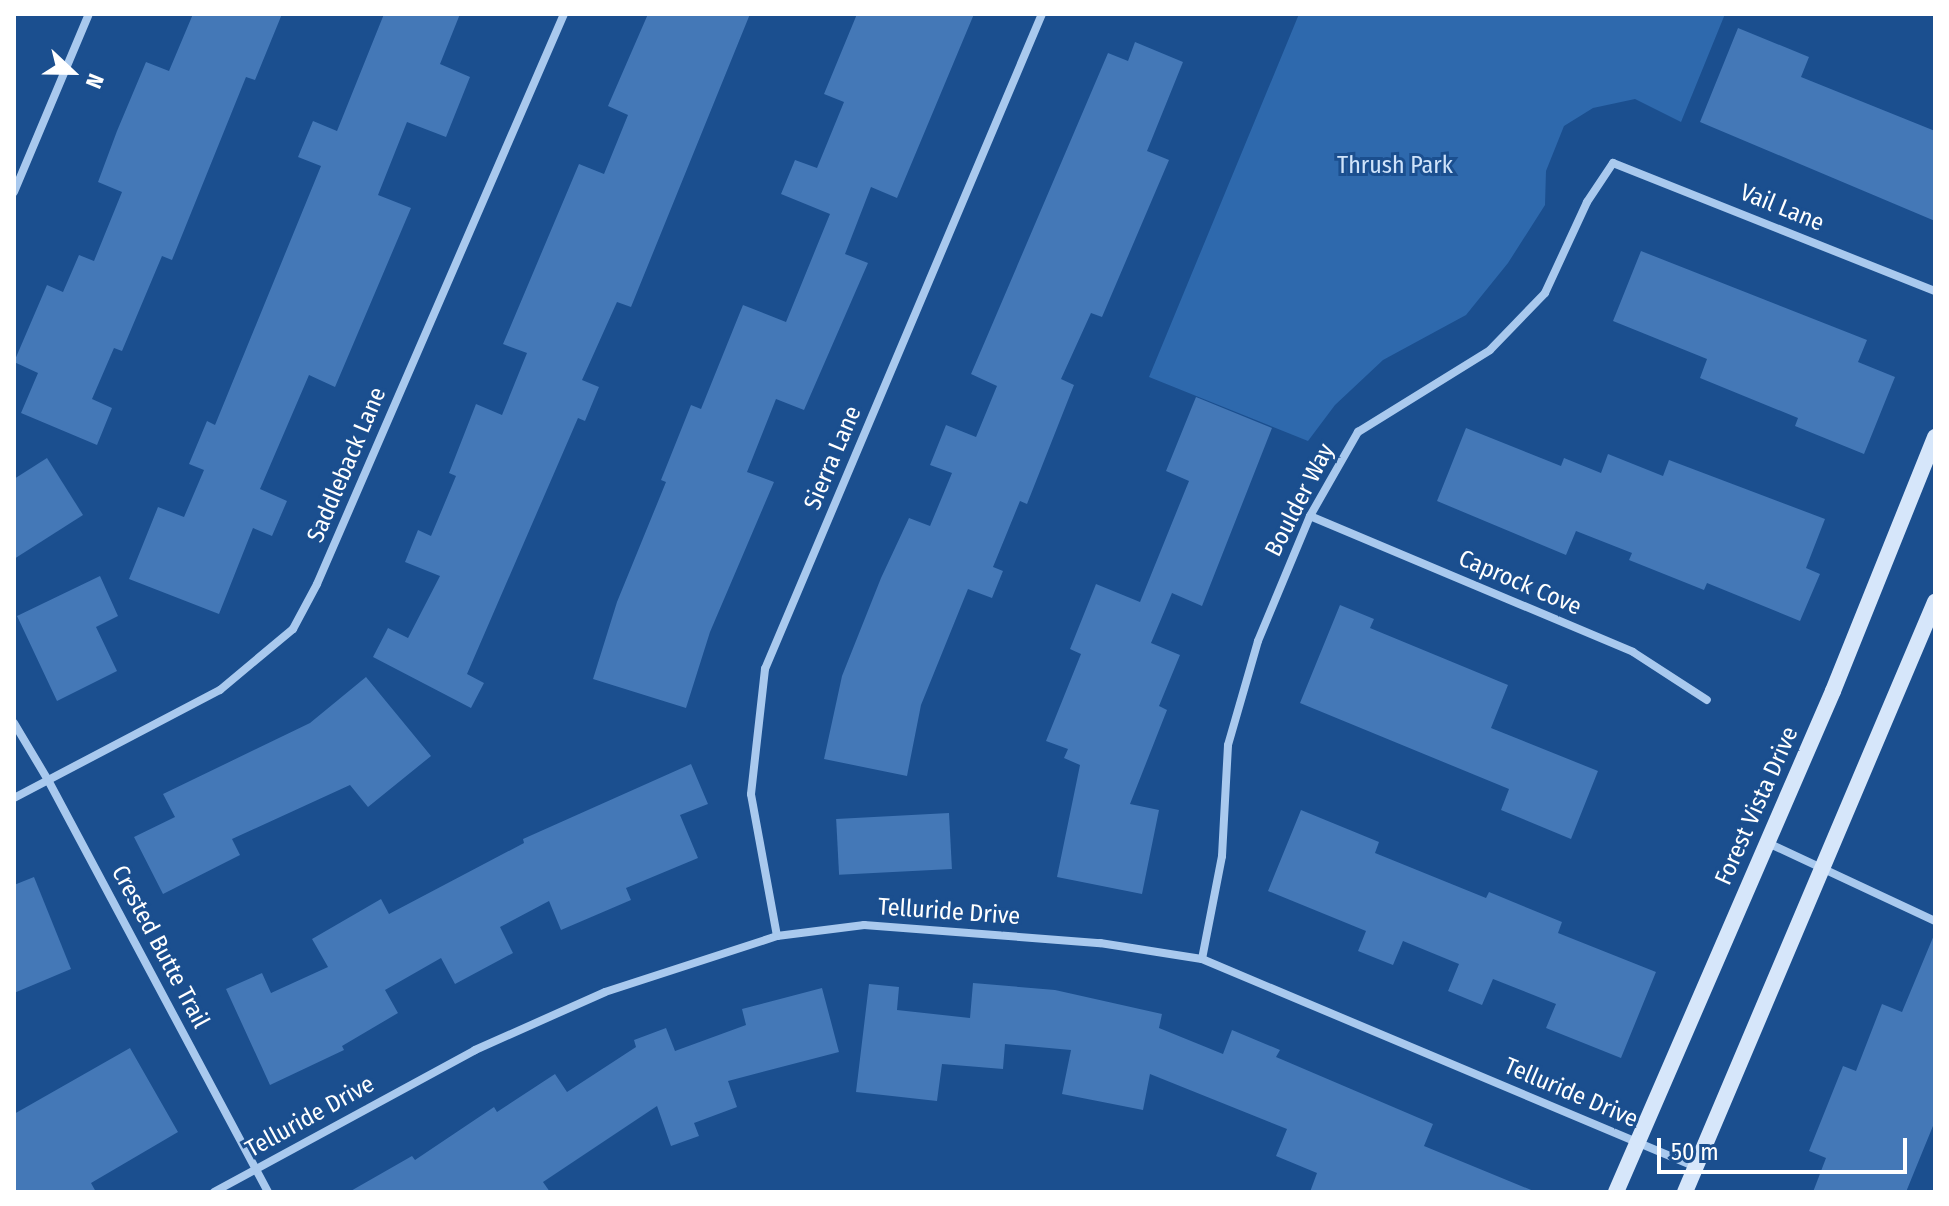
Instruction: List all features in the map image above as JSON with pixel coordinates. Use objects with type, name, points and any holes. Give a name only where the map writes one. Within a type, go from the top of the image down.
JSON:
[{"type":"main road","name":"Forest Vista Drive","points":[[1616,1192],[1833,691],[1935,437]]},
{"type":"main road","points":[[1685,1192],[1935,602]]},
{"type":"street","points":[[14,192],[89,14]]},
{"type":"street","name":"Saddleback Lane","points":[[14,798],[220,690],[293,629],[317,584],[564,14]]},
{"type":"street","name":"Sierra Lane","points":[[777,936],[751,794],[765,669],[1042,14]]},
{"type":"street","name":"Vail Lane","points":[[1613,163],[1935,291]]},
{"type":"street","name":"Boulder Way","points":[[1202,959],[1222,856],[1228,745],[1258,641],[1310,516],[1358,432],[1490,350],[1545,293],[1587,202],[1613,163]]},
{"type":"street","name":"Caprock Cove","points":[[1310,516],[1633,652],[1707,700]]},
{"type":"street","name":"Crested Butte Trail","points":[[14,723],[48,780],[268,1192]]},
{"type":"street","points":[[1767,843],[1935,921]]},
{"type":"street","name":"Telluride Drive","points":[[214,1192],[475,1050],[605,992],[777,936],[864,925],[1100,943],[1202,959],[1696,1167]]},
{"type":"green space","name":"Thrush Park","points":[[1299,14],[1725,14],[1681,122],[1635,99],[1593,108],[1564,126],[1546,171],[1545,205],[1508,263],[1466,315],[1383,360],[1335,405],[1308,441],[1149,377]]},
{"type":"building","points":[[193,14],[282,14],[255,80],[246,77],[172,260],[162,256],[122,351],[114,348],[92,399],[112,408],[97,445],[21,413],[38,373],[14,362],[47,285],[63,292],[79,255],[94,261],[122,192],[98,182],[117,131],[146,62],[169,71]]},
{"type":"building","points":[[384,14],[460,14],[440,64],[470,77],[446,137],[407,122],[378,195],[411,208],[335,387],[309,375],[260,489],[287,501],[272,536],[253,528],[219,614],[129,579],[158,507],[184,517],[204,470],[189,464],[207,421],[215,425],[321,166],[298,157],[313,121],[337,131]]},
{"type":"building","points":[[648,14],[750,14],[631,307],[617,302],[582,380],[599,387],[585,421],[578,418],[467,674],[484,683],[471,708],[373,657],[388,628],[408,638],[440,576],[405,562],[418,530],[431,536],[456,476],[449,473],[476,404],[502,415],[527,353],[503,344],[579,164],[604,174],[628,115],[608,106]]},
{"type":"building","points":[[857,14],[974,14],[897,198],[871,187],[845,254],[868,263],[804,410],[776,399],[747,472],[774,482],[710,632],[686,708],[593,679],[617,602],[666,482],[661,480],[691,405],[701,409],[743,305],[786,322],[830,214],[781,194],[795,160],[817,168],[844,102],[824,94]]},
{"type":"building","points":[[1738,28],[1809,57],[1801,77],[1935,131],[1935,221],[1700,122]]},
{"type":"building","points":[[1135,42],[1183,62],[1147,151],[1169,160],[1102,317],[1091,313],[1061,379],[1074,385],[1027,504],[1020,501],[993,567],[1003,571],[992,598],[968,589],[921,705],[907,776],[824,759],[842,676],[881,578],[909,518],[930,526],[952,473],[930,465],[946,425],[976,437],[997,386],[971,374],[1108,53],[1128,61]]},
{"type":"building","points":[[1641,251],[1867,340],[1858,362],[1895,377],[1864,454],[1795,426],[1798,418],[1700,378],[1707,359],[1613,321]]},
{"type":"building","points":[[1196,397],[1272,428],[1202,606],[1172,593],[1151,643],[1180,655],[1159,706],[1167,710],[1130,804],[1159,810],[1142,894],[1057,877],[1080,765],[1064,758],[1068,749],[1046,741],[1081,654],[1070,649],[1096,584],[1140,602],[1189,481],[1166,471]]},
{"type":"building","points":[[1466,428],[1561,466],[1564,458],[1601,473],[1608,454],[1663,476],[1669,460],[1825,519],[1806,568],[1820,574],[1800,621],[1707,583],[1704,590],[1629,560],[1632,553],[1576,531],[1566,555],[1437,501]]},
{"type":"building","points":[[47,458],[83,515],[14,559],[14,479]]},
{"type":"building","points":[[100,576],[118,616],[96,627],[117,671],[57,701],[17,616]]},
{"type":"building","points":[[1340,605],[1374,619],[1370,628],[1508,685],[1491,728],[1598,771],[1571,839],[1501,810],[1509,789],[1300,703]]},
{"type":"building","points":[[366,677],[431,756],[368,807],[350,785],[232,839],[240,855],[163,894],[134,837],[175,817],[163,794],[310,723]]},
{"type":"building","points":[[691,764],[708,804],[680,815],[698,858],[626,888],[631,900],[561,930],[549,901],[500,927],[513,953],[455,984],[441,958],[385,990],[398,1013],[342,1046],[344,1050],[270,1085],[226,989],[262,973],[271,993],[328,967],[312,939],[381,899],[389,914],[524,843],[523,839]]},
{"type":"building","points":[[1301,810],[1379,842],[1375,853],[1486,898],[1489,892],[1562,922],[1558,933],[1656,972],[1621,1058],[1546,1028],[1556,1004],[1493,979],[1482,1005],[1448,991],[1459,964],[1403,941],[1393,965],[1358,951],[1366,931],[1268,891]]},
{"type":"building","points":[[949,813],[952,869],[839,875],[836,819]]},
{"type":"building","points":[[34,877],[71,969],[14,993],[14,885]]},
{"type":"building","points":[[1934,935],[1935,1121],[1906,1192],[1813,1192],[1826,1158],[1809,1151],[1843,1066],[1856,1071],[1882,1004],[1902,1012]]},
{"type":"building","points":[[973,983],[1055,990],[1162,1014],[1159,1028],[1223,1054],[1232,1030],[1280,1050],[1276,1057],[1433,1124],[1424,1146],[1536,1192],[1310,1192],[1317,1173],[1276,1156],[1287,1129],[1150,1074],[1143,1110],[1062,1094],[1071,1050],[1005,1044],[1003,1069],[942,1064],[937,1101],[856,1092],[869,984],[899,987],[897,1010],[970,1018]]},
{"type":"building","points":[[822,988],[839,1052],[728,1081],[737,1107],[694,1123],[699,1136],[671,1146],[657,1106],[543,1182],[550,1192],[349,1192],[412,1156],[415,1160],[494,1107],[497,1112],[555,1074],[567,1092],[636,1047],[634,1040],[666,1028],[675,1051],[746,1025],[742,1009]]},
{"type":"building","points":[[130,1048],[178,1132],[91,1183],[96,1192],[14,1192],[14,1114]]}]
